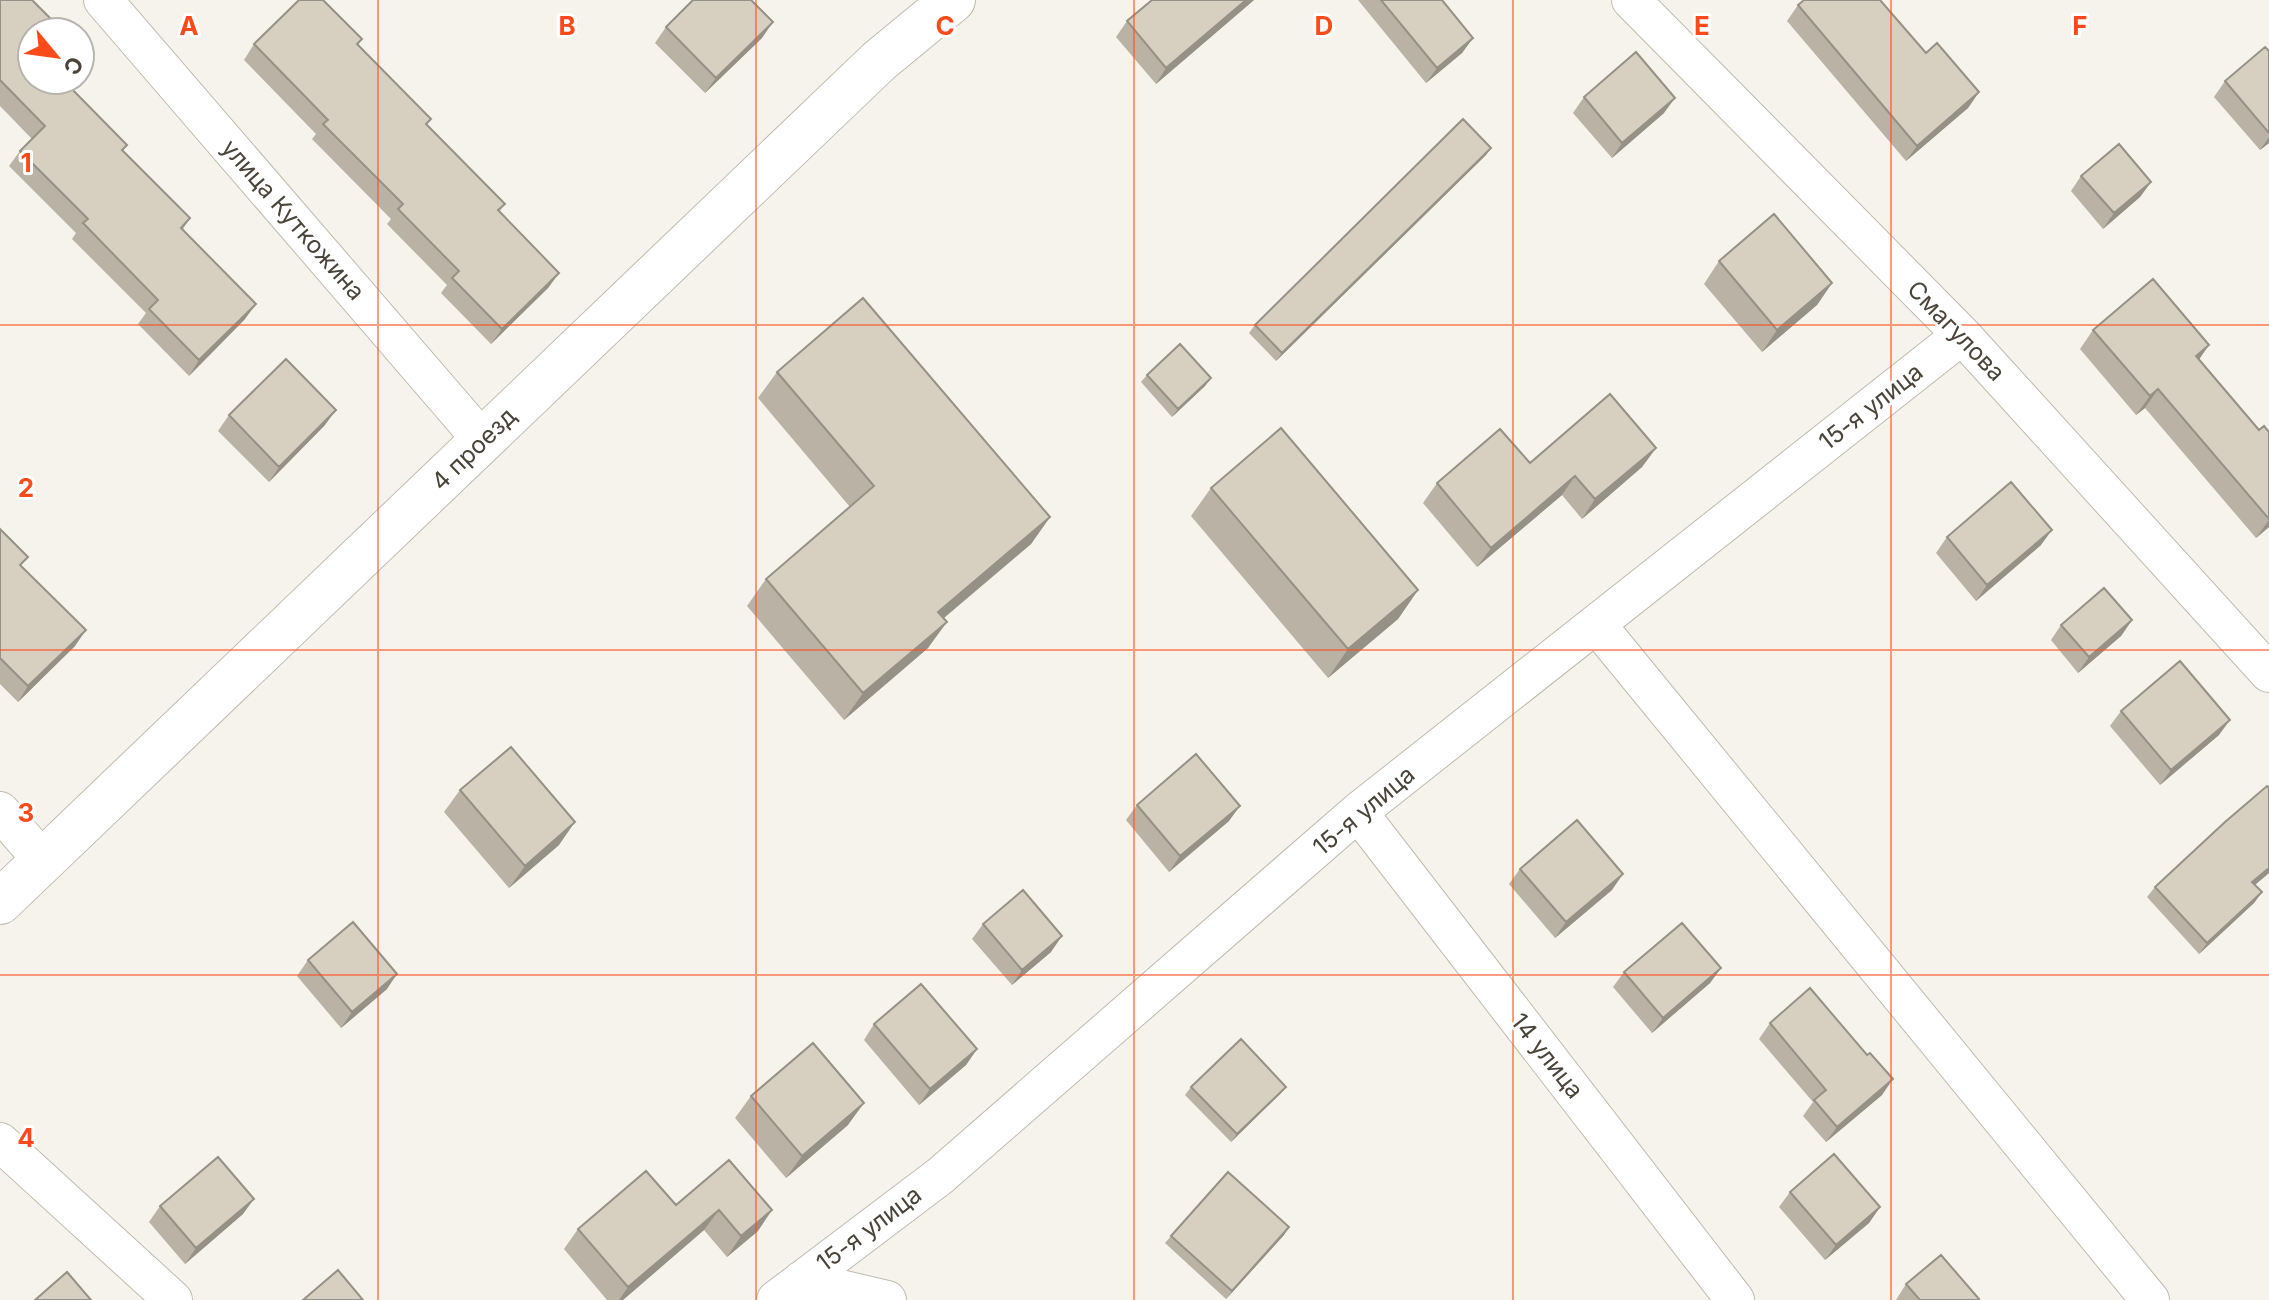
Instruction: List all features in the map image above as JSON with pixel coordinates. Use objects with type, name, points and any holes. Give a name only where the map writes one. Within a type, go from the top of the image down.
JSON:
[{"type":"street","name":"улица Куткожина","points":[[103,0],[483,441]]},
{"type":"street","name":"4 проезд","points":[[0,902],[879,61],[953,0]]},
{"type":"street","name":"Смагулова","points":[[1631,0],[1962,335],[2269,673]]},
{"type":"street","name":"15-я улица","points":[[789,1290],[940,1176],[1358,812],[1962,335]]},
{"type":"street","points":[[1596,624],[2150,1300]]},
{"type":"street","points":[[0,811],[43,861]]},
{"type":"street","name":"14 улица","points":[[1358,812],[1735,1300]]},
{"type":"street","points":[[0,1142],[173,1300]]},
{"type":"street","points":[[789,1290],[887,1300]]},
{"type":"building","points":[[0,0],[32,0],[48,16],[16,16],[16,96],[79,96],[127,145],[122,150],[190,218],[181,228],[256,304],[199,360],[149,309],[158,300],[83,223],[88,219],[20,151],[45,126],[0,80]]},
{"type":"building","points":[[299,0],[323,0],[362,39],[357,44],[431,119],[426,124],[505,204],[498,210],[559,273],[502,329],[452,278],[459,271],[398,209],[403,204],[323,124],[328,120],[254,44]]},
{"type":"building","points":[[693,0],[751,0],[773,22],[716,78],[666,27]]},
{"type":"building","points":[[1152,0],[1246,0],[1166,68],[1127,21]]},
{"type":"building","points":[[1381,0],[1442,0],[1473,38],[1437,68]]},
{"type":"building","points":[[1804,0],[1880,0],[1926,53],[1937,43],[1979,92],[1917,146],[1798,5]]},
{"type":"building","points":[[2265,47],[2269,51],[2269,133],[2225,81]]},
{"type":"building","points":[[1636,52],[1675,98],[1622,143],[1584,97]]},
{"type":"building","points":[[1463,119],[1491,148],[1282,353],[1255,325]]},
{"type":"building","points":[[2119,144],[2151,182],[2114,213],[2081,176]]},
{"type":"building","points":[[1774,214],[1832,283],[1777,330],[1719,261]]},
{"type":"building","points":[[2153,279],[2209,345],[2196,356],[2259,430],[2264,426],[2269,432],[2269,519],[2158,389],[2150,396],[2093,330]]},
{"type":"building","points":[[863,298],[1050,517],[938,612],[947,622],[863,693],[766,579],[874,486],[777,372]]},
{"type":"building","points":[[1180,344],[1211,378],[1178,409],[1147,375]]},
{"type":"building","points":[[286,359],[336,410],[279,467],[229,415]]},
{"type":"building","points":[[1610,394],[1656,448],[1595,499],[1575,476],[1491,548],[1437,483],[1500,429],[1530,463]]},
{"type":"building","points":[[1281,428],[1418,590],[1348,649],[1211,488]]},
{"type":"building","points":[[2011,482],[2052,530],[1987,585],[1947,537]]},
{"type":"building","points":[[0,529],[28,557],[20,565],[86,630],[28,686],[0,658]]},
{"type":"building","points":[[2104,588],[2132,620],[2089,657],[2061,625]]},
{"type":"building","points":[[2180,661],[2230,720],[2171,770],[2121,711]]},
{"type":"building","points":[[511,747],[575,822],[525,866],[460,790]]},
{"type":"building","points":[[1196,754],[1240,806],[1180,856],[1137,805]]},
{"type":"building","points":[[2267,786],[2269,868],[2252,882],[2262,892],[2207,943],[2155,887]]},
{"type":"building","points":[[1577,820],[1623,874],[1566,922],[1520,869]]},
{"type":"building","points":[[1023,890],[1062,936],[1022,970],[983,924]]},
{"type":"building","points":[[353,922],[397,974],[352,1012],[308,960]]},
{"type":"building","points":[[1682,923],[1721,968],[1663,1018],[1624,972]]},
{"type":"building","points":[[921,984],[977,1049],[930,1089],[874,1024]]},
{"type":"building","points":[[1810,988],[1867,1055],[1870,1053],[1893,1079],[1837,1127],[1814,1100],[1826,1090],[1770,1023]]},
{"type":"building","points":[[1241,1039],[1286,1087],[1237,1134],[1191,1087]]},
{"type":"building","points":[[813,1043],[864,1103],[802,1156],[751,1096]]},
{"type":"building","points":[[1834,1154],[1880,1207],[1836,1245],[1790,1192]]},
{"type":"building","points":[[218,1157],[254,1199],[196,1248],[160,1206]]},
{"type":"building","points":[[729,1160],[772,1210],[741,1236],[719,1210],[628,1287],[578,1229],[646,1171],[676,1205]]},
{"type":"building","points":[[1228,1172],[1289,1227],[1232,1291],[1171,1236]]},
{"type":"building","points":[[1941,1255],[1979,1299],[1920,1300],[1906,1284]]},
{"type":"building","points":[[338,1270],[363,1300],[303,1300]]},
{"type":"building","points":[[67,1272],[91,1300],[35,1300]]}]
